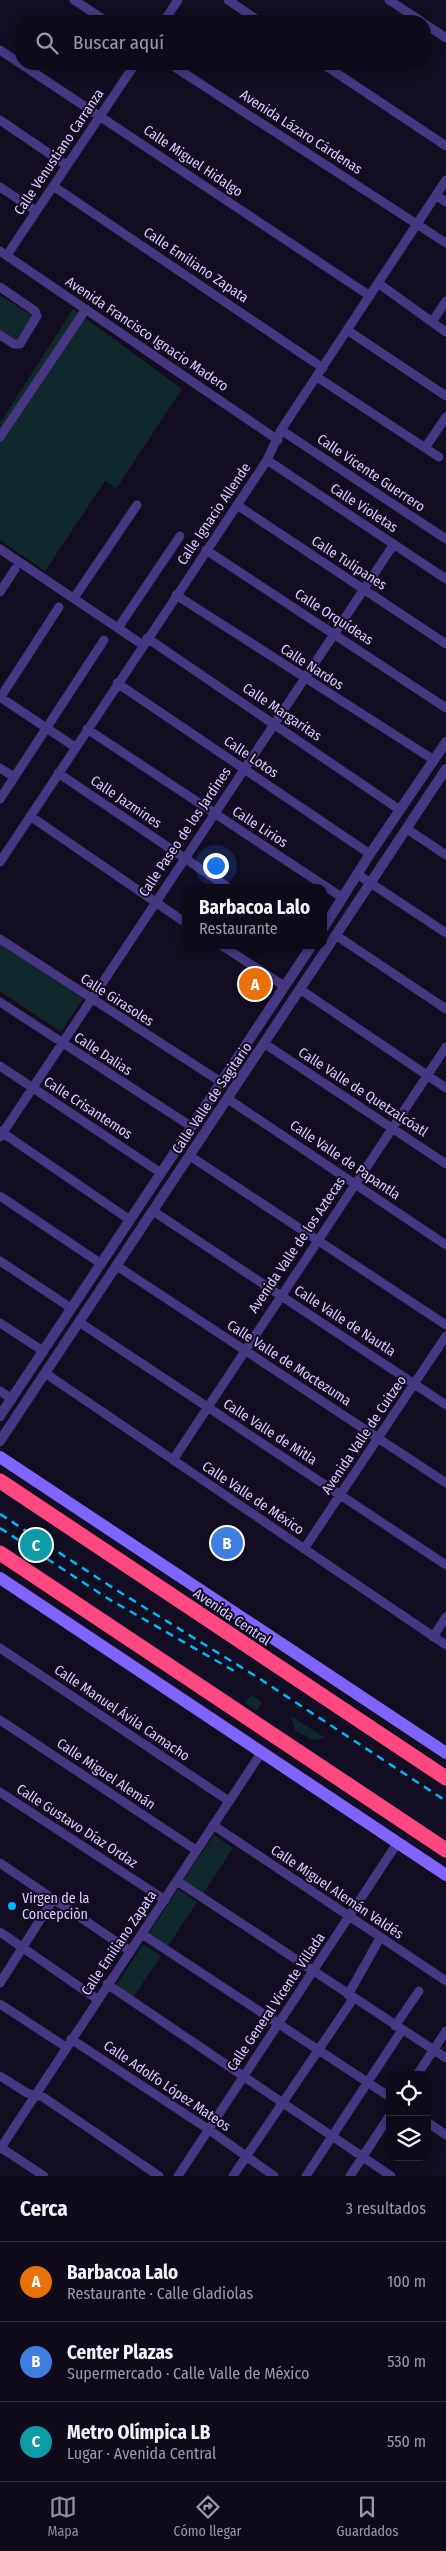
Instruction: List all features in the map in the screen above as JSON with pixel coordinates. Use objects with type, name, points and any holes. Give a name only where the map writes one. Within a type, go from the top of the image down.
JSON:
[{"type":"highway","name":"Avenida Central","points":[[0,1481],[446,1778]]},
{"type":"highway","points":[[0,1553],[446,1850]]},
{"type":"highway","points":[[424,1764],[446,1774]]},
{"type":"main road","name":"Avenida Central","points":[[0,1457],[446,1753]]},
{"type":"main road","points":[[0,1578],[261,1754],[446,1875]]},
{"type":"street","points":[[74,0],[97,15]]},
{"type":"street","points":[[168,15],[178,0]]},
{"type":"street","points":[[228,0],[250,15]]},
{"type":"street","points":[[389,0],[412,15]]},
{"type":"street","points":[[431,28],[446,38]]},
{"type":"street","name":"Calle Miguel Hidalgo","points":[[0,50],[15,60]]},
{"type":"street","name":"Calle Miguel Hidalgo","points":[[30,70],[370,296]]},
{"type":"street","name":"Calle Venustiano Carranza","points":[[4,253],[36,211],[131,70]]},
{"type":"street","name":"Avenida Lázaro Cárdenas","points":[[179,70],[446,243]]},
{"type":"street","points":[[332,70],[446,146]]},
{"type":"street","points":[[0,120],[66,165]]},
{"type":"street","name":"Calle Ignacio Allende","points":[[0,862],[117,683],[267,460],[278,440],[281,430],[446,180]]},
{"type":"street","name":"Calle Emiliano Zapata","points":[[52,186],[323,368]]},
{"type":"street","points":[[0,187],[36,211]]},
{"type":"street","points":[[436,195],[446,202]]},
{"type":"street","name":"Avenida Francisco Ignacio Madero","points":[[4,253],[278,440]]},
{"type":"street","points":[[378,283],[446,332]]},
{"type":"street","points":[[0,287],[35,311],[37,316],[20,344],[14,344],[0,334]]},
{"type":"street","points":[[432,322],[446,300]]},
{"type":"street","points":[[0,437],[86,309]]},
{"type":"street","points":[[347,330],[446,396]]},
{"type":"street","points":[[317,377],[439,457]]},
{"type":"street","points":[[425,448],[446,416]]},
{"type":"street","name":"Calle Vicente Guerrero","points":[[281,430],[446,539]]},
{"type":"street","name":"Calle Violetas","points":[[267,460],[446,579]]},
{"type":"street","points":[[74,598],[138,505]]},
{"type":"street","name":"Calle Tulipanes","points":[[237,505],[446,644]]},
{"type":"street","points":[[118,628],[180,536]]},
{"type":"street","name":"Calle Paseo de los Jardines","points":[[1,1134],[394,544]]},
{"type":"street","name":"Calle Margaritas","points":[[0,549],[118,628],[145,642],[274,724],[400,810]]},
{"type":"street","name":"Calle Orquídeas","points":[[206,550],[446,708]]},
{"type":"street","points":[[0,592],[15,569]]},
{"type":"street","name":"Calle Nardos","points":[[176,595],[434,760]]},
{"type":"street","points":[[59,607],[0,698],[75,747]]},
{"type":"street","points":[[0,800],[104,640]]},
{"type":"street","name":"Calle Lotos","points":[[117,683],[370,854]]},
{"type":"street","name":"Calle Lirios","points":[[87,729],[322,884]]},
{"type":"street","points":[[327,922],[370,854],[446,742]]},
{"type":"street","points":[[0,768],[14,777]]},
{"type":"street","name":"Calle Jazmines","points":[[58,773],[224,884]]},
{"type":"street","name":"Calle Valle de Sagitario","points":[[0,1441],[407,829],[445,775]]},
{"type":"street","points":[[30,816],[182,920]]},
{"type":"street","points":[[407,829],[446,856]]},
{"type":"street","points":[[358,874],[446,933]]},
{"type":"street","name":"Calle Lirios","points":[[327,887],[343,898]]},
{"type":"street","points":[[337,936],[446,1010]]},
{"type":"street","name":"Calle Girasoles","points":[[0,939],[221,1082]]},
{"type":"street","points":[[227,949],[284,986]]},
{"type":"street","name":"Calle Valle de Sagitario","points":[[0,1416],[309,949]]},
{"type":"street","points":[[300,990],[446,1088]]},
{"type":"street","name":"Calle Dalias","points":[[0,1002],[192,1127]]},
{"type":"street","name":"Calle Valle de Quetzalcóatl","points":[[265,1044],[446,1164]]},
{"type":"street","name":"Avenida Valle de los Aztecas","points":[[173,1460],[280,1295],[446,1046]]},
{"type":"street","name":"Calle Crisantemos","points":[[0,1066],[161,1172]]},
{"type":"street","name":"Calle Valle de Papantla","points":[[228,1099],[446,1245]]},
{"type":"street","points":[[1,1134],[130,1220]]},
{"type":"street","points":[[190,1156],[446,1324]]},
{"type":"street","points":[[0,1196],[100,1264]]},
{"type":"street","name":"Calle Valle de Nautla","points":[[152,1212],[446,1405]]},
{"type":"street","points":[[0,1261],[70,1308]]},
{"type":"street","name":"Calle Valle de Moctezuma","points":[[116,1266],[446,1484]]},
{"type":"street","name":"Calle Valle de Mitla","points":[[79,1322],[446,1565]]},
{"type":"street","points":[[0,1323],[43,1351]]},
{"type":"street","name":"Avenida Valle de Cuitzeo","points":[[304,1549],[446,1336]]},
{"type":"street","name":"Calle Valle de México","points":[[45,1373],[433,1637],[444,1641]]},
{"type":"street","points":[[0,1391],[12,1399]]},
{"type":"street","points":[[433,1637],[446,1617]]},
{"type":"street","name":"Calle Manuel Ávila Camacho","points":[[0,1648],[229,1802]]},
{"type":"street","name":"Calle Miguel Alemán","points":[[0,1720],[196,1850]]},
{"type":"street","name":"Calle Emiliano Zapata","points":[[0,2148],[261,1754]]},
{"type":"street","name":"Calle Gustavo Díaz Ordaz","points":[[0,1792],[165,1900]]},
{"type":"street","name":"Calle Miguel Alemán Valdés","points":[[213,1825],[446,1982]]},
{"type":"street","name":"Calle General Vicente Villada","points":[[178,2176],[398,1842]]},
{"type":"street","points":[[0,1863],[130,1951]]},
{"type":"street","points":[[177,1881],[350,1997],[446,2058]]},
{"type":"street","points":[[0,1983],[54,1898]]},
{"type":"street","points":[[0,1932],[98,1999]]},
{"type":"street","points":[[142,1934],[386,2094]]},
{"type":"street","points":[[233,2176],[350,1997],[380,1938]]},
{"type":"street","points":[[107,1984],[391,2176]]},
{"type":"street","points":[[306,2176],[367,2082],[419,1991]]},
{"type":"street","name":"Calle Adolfo López Mateos","points":[[0,2004],[69,2043],[208,2129],[274,2176]]},
{"type":"street","points":[[420,2071],[446,2031]]},
{"type":"street","points":[[0,2076],[27,2093],[43,2097],[159,2176]]},
{"type":"street","points":[[350,2176],[386,2122]]},
{"type":"street","points":[[431,2125],[446,2135]]},
{"type":"street","points":[[0,2148],[44,2176]]},
{"type":"green space","points":[[0,295],[34,317],[16,344],[0,333]]},
{"type":"green space","points":[[73,309],[182,389],[116,489],[105,481],[45,571],[0,540],[0,423]]},
{"type":"green space","points":[[0,944],[83,999],[61,1032],[0,991]]},
{"type":"green space","points":[[251,1695],[262,1702],[257,1711],[245,1703]]},
{"type":"green space","points":[[291,1716],[325,1738],[312,1740],[295,1730]]},
{"type":"green space","points":[[214,1835],[233,1848],[203,1894],[183,1881]]},
{"type":"green space","points":[[178,1889],[197,1902],[168,1946],[149,1933]]},
{"type":"green space","points":[[143,1944],[161,1956],[132,1999],[115,1987]]},
{"type":"railway","points":[[0,1514],[110,1586],[257,1677],[446,1801]]},
{"type":"railway","points":[[0,1528],[107,1598],[236,1672]]},
{"type":"place","name":"Barbacoa Lalo","points":[[255,984]]},
{"type":"place","name":"Center Plazas","points":[[227,1543]]},
{"type":"place","name":"Metro Olímpica LB","points":[[36,1545]]},
{"type":"place","name":"Virgen de la Concepciòn","points":[[12,1906]]}]
